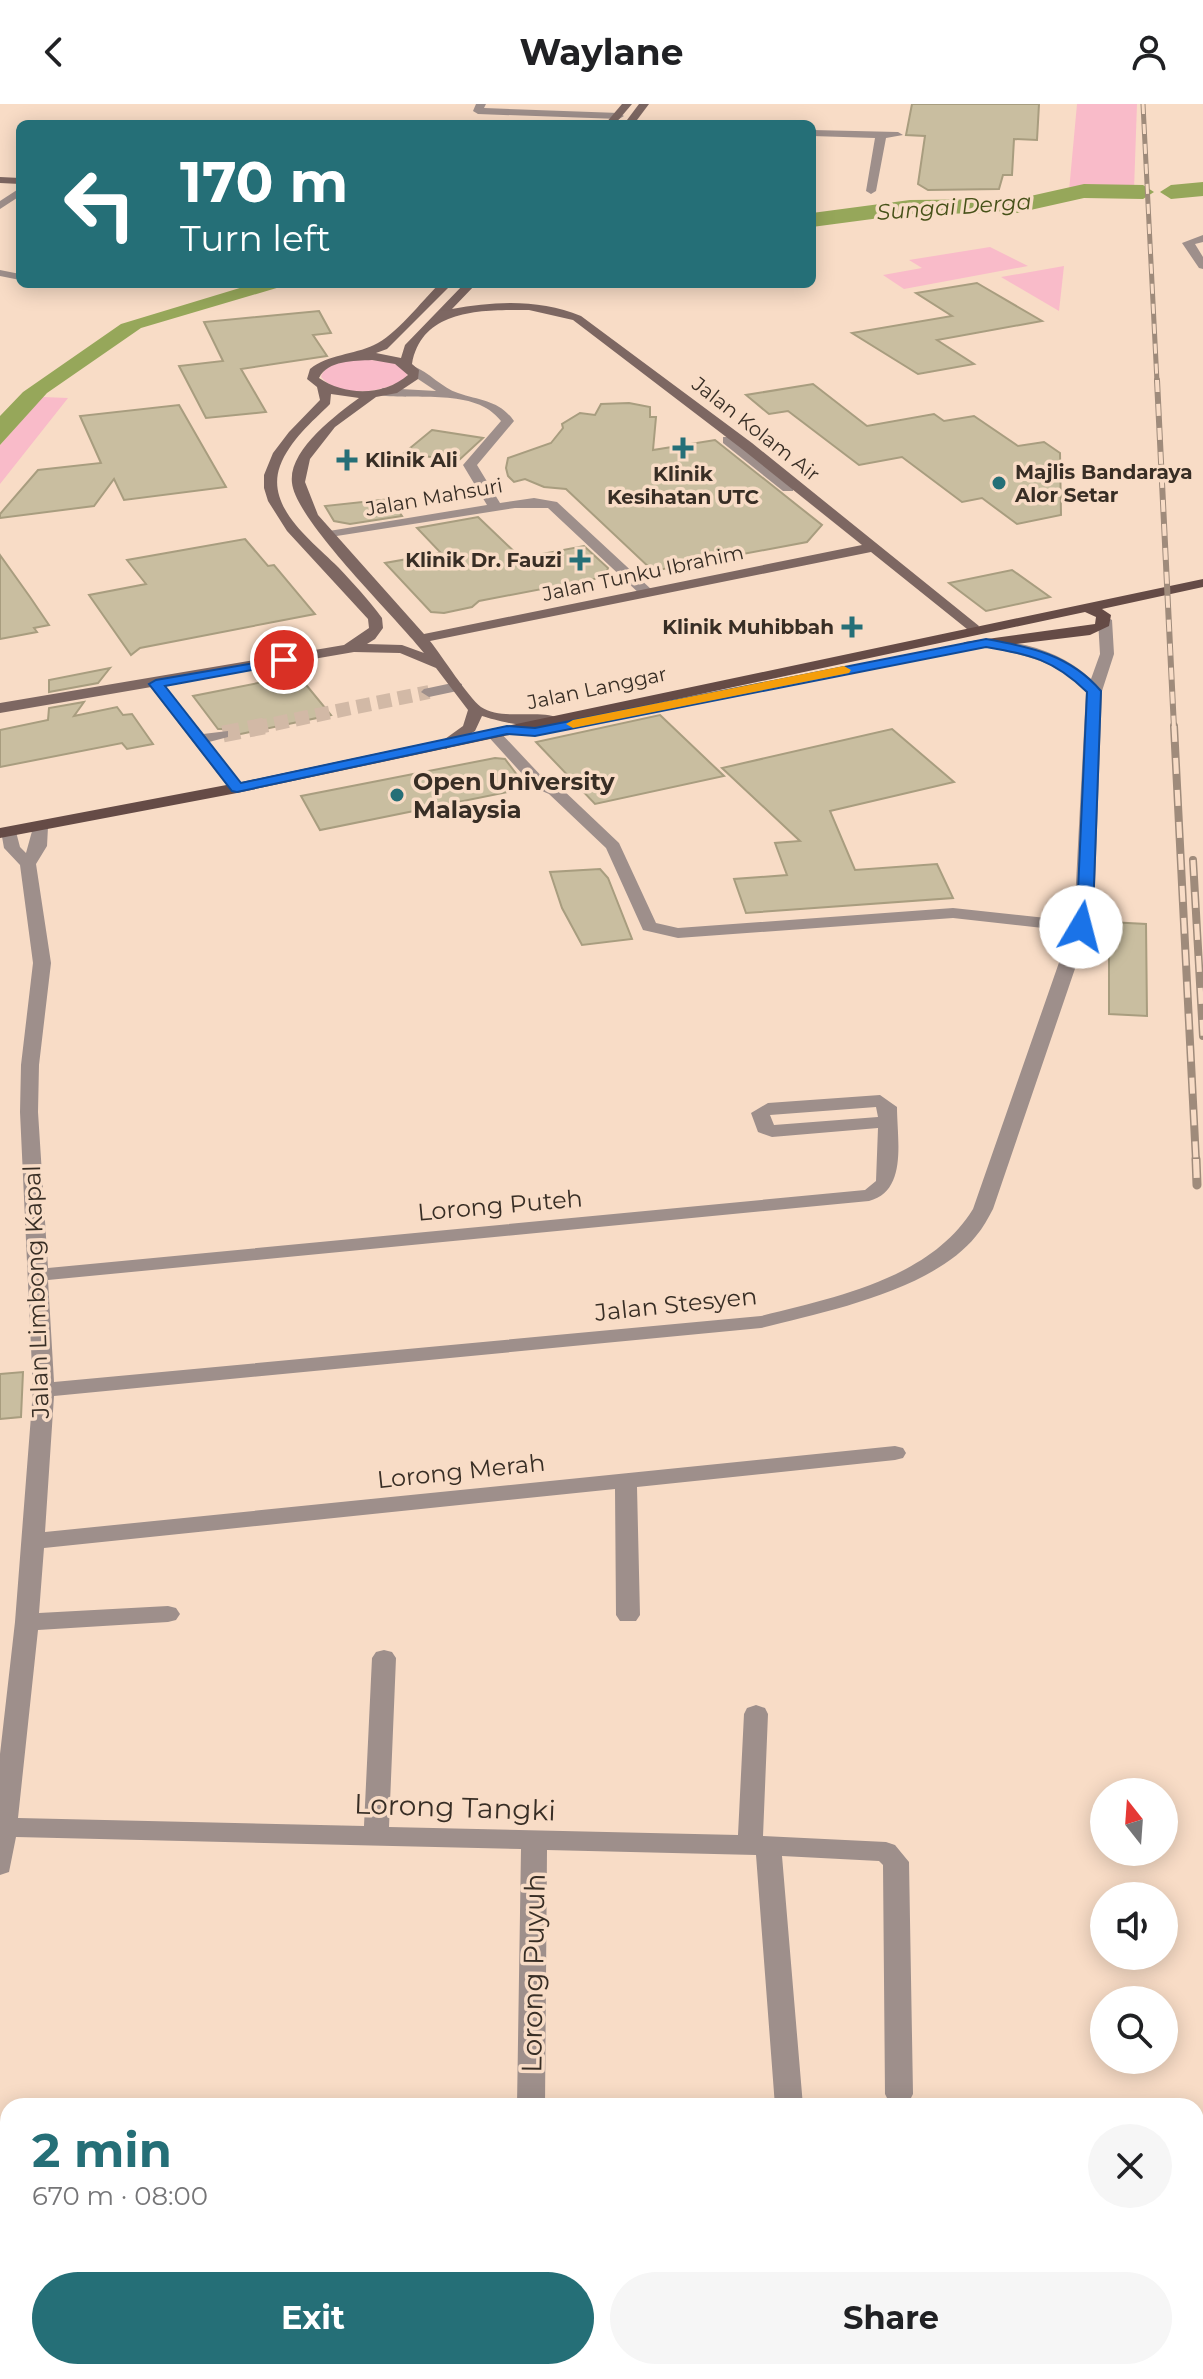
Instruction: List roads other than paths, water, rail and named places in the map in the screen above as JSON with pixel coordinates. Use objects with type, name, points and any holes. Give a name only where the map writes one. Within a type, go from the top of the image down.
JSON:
[{"type":"main road","points":[[632,120],[646,104]]},
{"type":"main road","points":[[379,392],[350,393],[323,387],[313,379],[314,372],[321,366],[383,346],[442,288]]},
{"type":"main road","points":[[466,288],[409,348],[414,376],[409,382],[379,392],[331,424],[304,458],[298,473],[301,495],[312,516],[416,634],[476,710],[510,720],[557,719],[606,701],[1078,606],[1096,610],[1105,620],[1102,626],[1090,631],[986,643],[535,732],[504,731]]},
{"type":"main road","name":"Jalan Kolam Air","points":[[468,288],[473,299],[496,306],[560,313],[577,318],[747,446],[972,626]]},
{"type":"main road","name":"Jalan Kolam Air","points":[[439,316],[496,306]]},
{"type":"main road","points":[[351,357],[382,357],[410,367]]},
{"type":"main road","points":[[323,387],[326,401],[284,445],[271,474],[271,485],[283,515],[301,541],[333,570],[375,618],[376,628],[370,636],[342,650]]},
{"type":"main road","name":"Jalan Tunku Ibrahim","points":[[416,634],[867,542]]},
{"type":"main road","name":"Jalan Langgar","points":[[4,832],[237,788],[1203,583]]},
{"type":"main road","points":[[0,708],[156,684],[342,650],[391,648],[422,655],[438,664]]},
{"type":"main road","points":[[446,744],[470,728],[476,710]]},
{"type":"street","points":[[480,107],[623,110]]},
{"type":"street","points":[[816,133],[898,135]]},
{"type":"street","points":[[871,191],[881,135]]},
{"type":"street","points":[[1203,238],[1188,243],[1203,266]]},
{"type":"street","points":[[410,367],[451,395]]},
{"type":"street","points":[[379,392],[451,395],[496,408],[506,415],[508,421],[470,465],[496,507]]},
{"type":"street","points":[[728,440],[788,488]]},
{"type":"street","points":[[484,490],[552,505],[642,588]]},
{"type":"street","name":"Jalan Mahsuri","points":[[329,535],[496,507],[545,503]]},
{"type":"street","name":"Jalan Stesyen","points":[[44,1390],[761,1322],[849,1300],[924,1267],[954,1247],[977,1221],[999,1168],[1085,913],[1094,691],[1107,654],[1105,620]]},
{"type":"street","points":[[986,643],[1016,647],[1057,661],[1078,674],[1094,691]]},
{"type":"street","points":[[156,684],[237,788]]},
{"type":"street","points":[[429,692],[457,687]]},
{"type":"street","points":[[504,731],[541,785],[555,791],[613,846],[645,919],[657,930],[678,933],[949,913],[1081,927]]},
{"type":"street","points":[[199,739],[223,734]]},
{"type":"street","name":"Jalan Limbong Kapal","points":[[28,864],[39,846],[40,827]]},
{"type":"street","name":"Jalan Limbong Kapal","points":[[0,1865],[7,1827],[27,1622],[44,1390],[29,1112],[30,1065],[42,963],[28,864],[12,848],[4,832]]},
{"type":"street","points":[[880,1101],[888,1114],[772,1131],[765,1128],[760,1113],[768,1109],[880,1101]]},
{"type":"street","name":"Lorong Puteh","points":[[39,1275],[869,1195],[881,1189],[886,1181],[888,1114]]},
{"type":"street","name":"Lorong Merah","points":[[33,1541],[895,1453]]},
{"type":"street","points":[[626,1481],[628,1615]]},
{"type":"street","points":[[27,1622],[168,1614]]},
{"type":"street","points":[[376,1835],[384,1658]]},
{"type":"street","points":[[756,1714],[759,1846],[788,2098]]},
{"type":"street","name":"Lorong Tangki","points":[[7,1827],[376,1835],[886,1852],[896,1862],[899,2094]]},
{"type":"street","name":"Lorong Puyuh","points":[[531,2098],[534,1840]]},
{"type":"waterway","name":"Sungai Derga","points":[[1171,192],[1203,189]]},
{"type":"waterway","name":"Sungai Derga","points":[[816,219],[910,207],[1017,206],[1084,191],[1143,192]]},
{"type":"tunnel","points":[[259,727],[429,692]]},
{"type":"tunnel","points":[[259,727],[264,726]]},
{"type":"tunnel","points":[[223,734],[259,727]]},
{"type":"tunnel","points":[[254,728],[259,727]]},
{"type":"railway","points":[[1143,104],[1157,382]]},
{"type":"railway","points":[[1157,380],[1174,728]]},
{"type":"railway","points":[[1174,726],[1196,1161]]},
{"type":"railway","points":[[1193,860],[1203,1036]]},
{"type":"railway","points":[[1196,1159],[1197,1185]]},
{"type":"place","name":"Klinik Kesihatan UTC","points":[[683,448]]},
{"type":"place","name":"Klinik Ali","points":[[347,460]]},
{"type":"place","name":"Majlis Bandaraya Alor Setar","points":[[999,483]]},
{"type":"place","name":"Klinik Dr. Fauzi","points":[[580,560]]},
{"type":"place","name":"Klinik Muhibbah","points":[[852,627]]},
{"type":"place","name":"Open University Malaysia","points":[[397,795]]}]
